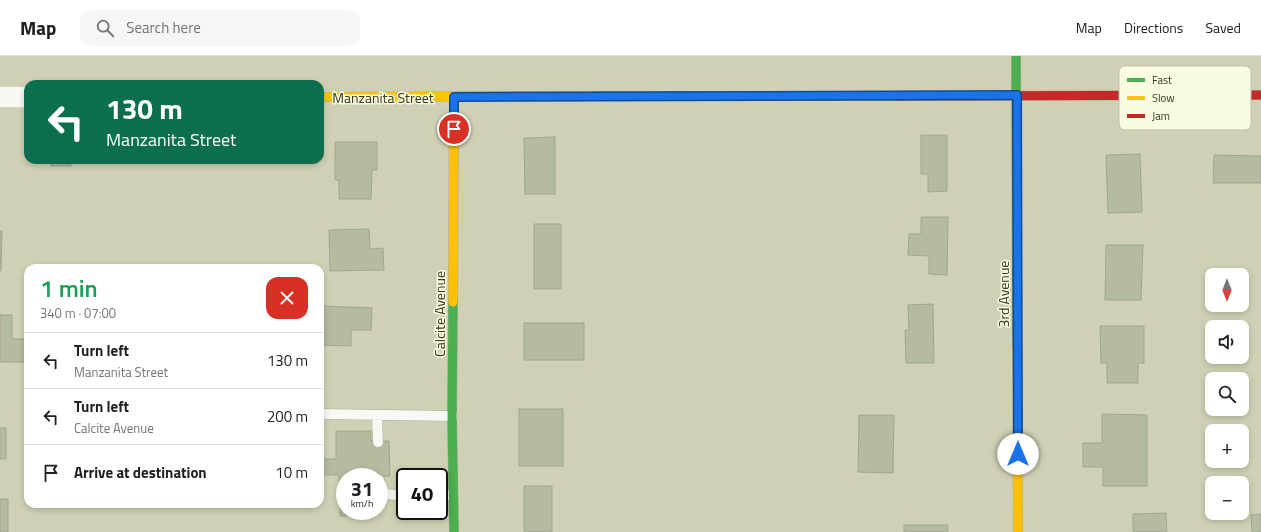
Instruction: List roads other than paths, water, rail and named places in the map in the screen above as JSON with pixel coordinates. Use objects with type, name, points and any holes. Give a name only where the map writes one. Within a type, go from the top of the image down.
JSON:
[{"type":"street","name":"3rd Avenue","points":[[1016,56],[1018,532]]},
{"type":"street","name":"Manzanita Street","points":[[324,97],[1119,95]]},
{"type":"street","points":[[0,97],[24,97]]},
{"type":"street","name":"Calcite Avenue","points":[[454,97],[452,416],[454,532]]},
{"type":"lane","points":[[324,414],[452,416]]},
{"type":"lane","points":[[377,415],[378,442]]},
{"type":"lane","points":[[448,495],[453,495]]}]
